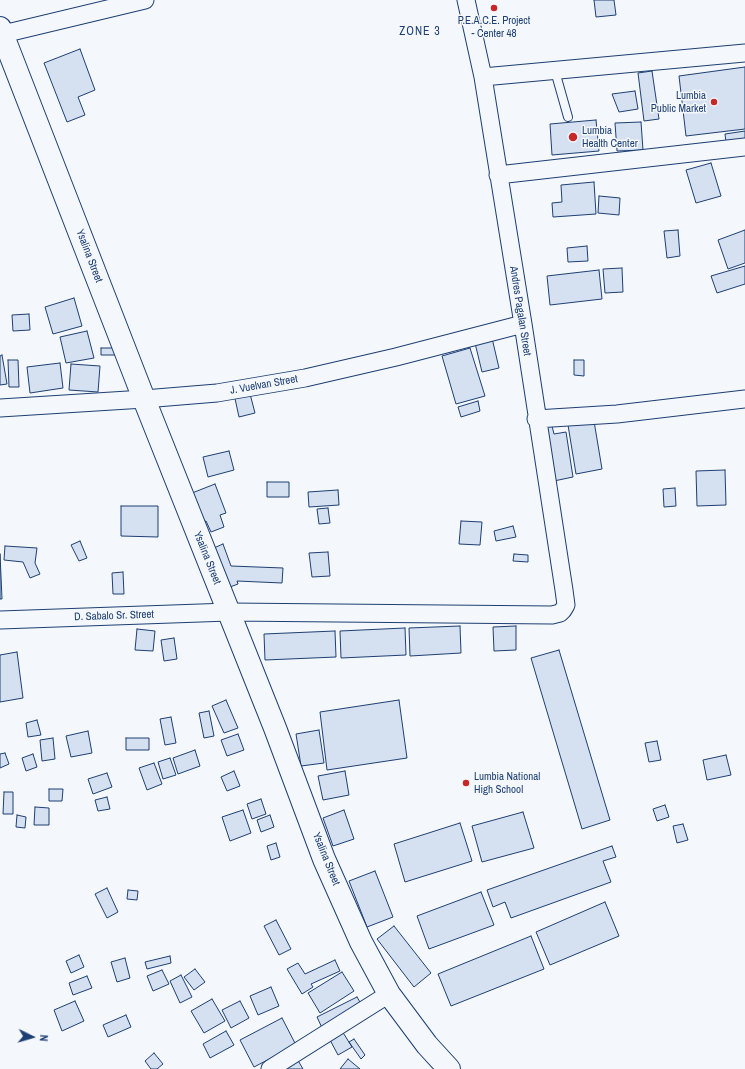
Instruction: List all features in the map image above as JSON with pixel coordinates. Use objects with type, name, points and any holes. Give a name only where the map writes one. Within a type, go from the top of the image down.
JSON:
[{"type":"street","points":[[2,31],[144,0]]},
{"type":"street","name":"Andres Pagalan Street","points":[[466,0],[483,77],[566,605],[560,613],[552,615]]},
{"type":"street","name":"Ysalina Street","points":[[2,31],[144,400],[275,728],[324,859],[361,942],[389,994],[427,1045],[449,1069]]},
{"type":"street","points":[[483,77],[745,53]]},
{"type":"street","points":[[498,175],[745,147]]},
{"type":"street","name":"J. Vuelvan Street","points":[[0,408],[144,400],[218,393],[305,378],[396,357],[523,324]]},
{"type":"street","points":[[536,419],[617,414],[745,399]]},
{"type":"street","name":"D. Sabalo Sr. Street","points":[[0,620],[229,612],[552,615]]},
{"type":"street","points":[[270,1069],[389,994]]},
{"type":"lane","points":[[555,71],[568,117]]},
{"type":"building","points":[[594,0],[614,0],[616,15],[596,17]]},
{"type":"building","points":[[80,49],[95,90],[78,97],[85,115],[67,122],[44,63]]},
{"type":"building","name":"Lumbia Public Market","points":[[745,67],[745,129],[686,136],[679,76]]},
{"type":"building","points":[[652,71],[659,119],[644,121],[638,73]]},
{"type":"building","points":[[635,91],[638,109],[619,112],[612,94]]},
{"type":"building","name":"Lumbia Health Center","points":[[596,120],[599,151],[552,155],[550,124]]},
{"type":"building","points":[[641,122],[643,150],[617,151],[615,123]]},
{"type":"building","points":[[745,131],[745,140],[726,142],[725,134]]},
{"type":"building","points":[[711,163],[721,196],[696,203],[686,170]]},
{"type":"building","points":[[594,182],[596,214],[553,217],[552,203],[562,202],[561,185]]},
{"type":"building","points":[[599,196],[620,198],[619,215],[598,213]]},
{"type":"building","points":[[678,230],[680,256],[667,258],[664,231]]},
{"type":"building","points":[[745,230],[745,263],[728,269],[718,240]]},
{"type":"building","points":[[587,246],[588,261],[568,262],[567,248]]},
{"type":"building","points":[[745,266],[745,284],[717,293],[711,276]]},
{"type":"building","points":[[622,268],[623,292],[605,293],[603,269]]},
{"type":"building","points":[[599,270],[602,299],[550,305],[547,276]]},
{"type":"building","points":[[74,298],[82,326],[53,334],[45,307]]},
{"type":"building","points":[[29,314],[30,330],[13,331],[12,315]]},
{"type":"building","points":[[87,331],[94,358],[66,363],[60,337]]},
{"type":"building","points":[[492,338],[499,368],[482,372],[475,343]]},
{"type":"building","points":[[101,348],[116,348],[116,355],[101,355]]},
{"type":"building","points":[[470,348],[485,396],[456,404],[442,356]]},
{"type":"building","points":[[2,355],[7,384],[0,385],[0,356]]},
{"type":"building","points":[[8,360],[18,360],[19,387],[9,387]]},
{"type":"building","points":[[574,360],[584,360],[584,376],[574,375]]},
{"type":"building","points":[[60,363],[63,388],[30,393],[27,367]]},
{"type":"building","points":[[71,364],[100,366],[98,392],[69,390]]},
{"type":"building","points":[[249,390],[255,413],[239,417],[234,394]]},
{"type":"building","points":[[478,401],[480,411],[461,417],[458,407]]},
{"type":"building","points":[[594,421],[602,469],[576,474],[568,425]]},
{"type":"building","points":[[552,426],[554,434],[566,432],[573,477],[549,482],[539,428]]},
{"type":"building","points":[[229,451],[234,470],[208,477],[203,457]]},
{"type":"building","points":[[725,470],[726,505],[697,506],[696,471]]},
{"type":"building","points":[[267,482],[289,482],[289,497],[267,497]]},
{"type":"building","points":[[215,484],[226,513],[220,515],[224,527],[211,532],[206,521],[198,524],[187,495]]},
{"type":"building","points":[[675,488],[676,506],[664,507],[663,489]]},
{"type":"building","points":[[338,490],[339,505],[309,507],[308,492]]},
{"type":"building","points":[[121,506],[158,506],[158,537],[121,536]]},
{"type":"building","points":[[328,508],[330,523],[319,524],[317,509]]},
{"type":"building","points":[[461,521],[482,522],[480,545],[459,544]]},
{"type":"building","points":[[513,526],[516,537],[496,541],[494,531]]},
{"type":"building","points":[[80,541],[87,558],[79,561],[71,545]]},
{"type":"building","points":[[223,544],[231,566],[283,568],[282,583],[237,581],[238,584],[222,590],[207,551]]},
{"type":"building","points":[[5,546],[37,548],[35,563],[40,574],[30,578],[23,562],[4,560]]},
{"type":"building","points":[[328,552],[330,576],[312,577],[309,553]]},
{"type":"building","points":[[0,554],[2,599],[0,599]]},
{"type":"building","points":[[514,554],[528,555],[528,562],[513,561]]},
{"type":"building","points":[[123,572],[124,594],[113,594],[112,573]]},
{"type":"building","points":[[460,626],[461,653],[410,656],[409,628]]},
{"type":"building","points":[[516,626],[516,650],[494,651],[493,627]]},
{"type":"building","points":[[405,628],[406,655],[341,658],[340,631]]},
{"type":"building","points":[[137,629],[155,631],[153,651],[135,650]]},
{"type":"building","points":[[335,631],[336,657],[265,660],[264,634]]},
{"type":"building","points":[[174,638],[177,659],[164,661],[161,640]]},
{"type":"building","points":[[559,650],[610,820],[582,829],[531,658]]},
{"type":"building","points":[[17,652],[23,698],[0,702],[0,655]]},
{"type":"building","points":[[226,700],[238,728],[224,733],[212,706]]},
{"type":"building","points":[[399,700],[407,758],[327,770],[320,712]]},
{"type":"building","points":[[209,711],[214,736],[204,738],[199,713]]},
{"type":"building","points":[[171,717],[176,743],[165,745],[160,719]]},
{"type":"building","points":[[37,720],[41,735],[28,737],[26,723]]},
{"type":"building","points":[[319,730],[324,763],[301,766],[296,734]]},
{"type":"building","points":[[88,731],[92,753],[71,757],[66,736]]},
{"type":"building","points":[[238,734],[244,750],[227,756],[221,740]]},
{"type":"building","points":[[53,738],[55,759],[42,761],[40,740]]},
{"type":"building","points":[[126,738],[149,738],[149,750],[126,750]]},
{"type":"building","points":[[657,741],[661,760],[649,762],[645,743]]},
{"type":"building","points":[[195,750],[200,766],[178,774],[173,758]]},
{"type":"building","points":[[5,753],[9,764],[0,768],[0,754]]},
{"type":"building","points":[[33,754],[37,767],[26,771],[22,758]]},
{"type":"building","points":[[726,755],[731,775],[707,780],[703,760]]},
{"type":"building","points":[[170,758],[176,775],[163,779],[158,762]]},
{"type":"building","points":[[154,763],[162,784],[147,790],[139,768]]},
{"type":"building","points":[[234,771],[240,786],[227,791],[221,777]]},
{"type":"building","points":[[345,771],[349,795],[323,800],[318,776]]},
{"type":"building","points":[[107,773],[112,787],[93,794],[88,779]]},
{"type":"building","points":[[49,789],[63,789],[62,801],[49,801]]},
{"type":"building","points":[[4,792],[13,792],[13,814],[3,814]]},
{"type":"building","points":[[107,797],[110,809],[98,811],[95,800]]},
{"type":"building","points":[[261,799],[266,814],[252,819],[247,804]]},
{"type":"building","points":[[665,805],[669,817],[657,821],[653,809]]},
{"type":"building","points":[[35,807],[49,808],[49,825],[34,825]]},
{"type":"building","points":[[243,810],[251,833],[230,841],[222,817]]},
{"type":"building","points":[[344,810],[354,839],[333,846],[323,818]]},
{"type":"building","points":[[523,812],[534,848],[482,862],[472,826]]},
{"type":"building","points":[[17,815],[26,817],[25,828],[16,827]]},
{"type":"building","points":[[270,815],[274,827],[261,832],[257,820]]},
{"type":"building","points":[[460,823],[472,861],[405,882],[394,844]]},
{"type":"building","points":[[683,824],[688,840],[677,843],[673,826]]},
{"type":"building","points":[[276,843],[280,857],[271,860],[267,846]]},
{"type":"building","points":[[612,846],[616,857],[603,861],[611,882],[511,918],[505,902],[493,907],[487,890]]},
{"type":"building","points":[[375,871],[393,917],[367,927],[349,881]]},
{"type":"building","points":[[107,888],[118,912],[107,918],[95,894]]},
{"type":"building","points":[[128,890],[138,891],[137,900],[127,899]]},
{"type":"building","points":[[481,892],[494,925],[429,949],[417,916]]},
{"type":"building","points":[[605,902],[619,936],[550,965],[536,932]]},
{"type":"building","points":[[276,920],[291,949],[279,955],[264,926]]},
{"type":"building","points":[[394,926],[431,973],[414,987],[377,939]]},
{"type":"building","points":[[531,936],[544,969],[451,1006],[438,974]]},
{"type":"building","points":[[79,955],[84,967],[71,973],[66,961]]},
{"type":"building","points":[[170,956],[171,963],[147,969],[145,962]]},
{"type":"building","points":[[125,958],[130,978],[117,982],[111,962]]},
{"type":"building","points":[[335,960],[340,971],[311,984],[313,987],[302,994],[287,969],[298,963],[305,974]]},
{"type":"building","points":[[195,969],[205,982],[194,990],[184,977]]},
{"type":"building","points":[[162,970],[169,984],[153,991],[147,976]]},
{"type":"building","points":[[342,972],[354,991],[320,1013],[308,993]]},
{"type":"building","points":[[181,975],[192,997],[180,1003],[170,981]]},
{"type":"building","points":[[87,976],[92,988],[73,995],[69,983]]},
{"type":"building","points":[[271,987],[279,1006],[258,1015],[250,996]]},
{"type":"building","points":[[357,997],[364,1009],[323,1030],[317,1017]]},
{"type":"building","points":[[212,999],[225,1021],[204,1033],[191,1011]]},
{"type":"building","points":[[75,1001],[84,1021],[62,1031],[54,1010]]},
{"type":"building","points":[[240,1001],[249,1018],[231,1028],[222,1010]]},
{"type":"building","points":[[126,1015],[131,1027],[108,1037],[103,1025]]},
{"type":"building","points":[[282,1018],[296,1045],[254,1067],[240,1040]]},
{"type":"building","points":[[226,1031],[234,1045],[210,1058],[203,1044]]},
{"type":"building","points":[[342,1031],[352,1047],[338,1055],[329,1038]]},
{"type":"building","points":[[354,1039],[365,1055],[361,1059],[349,1042]]},
{"type":"building","points":[[154,1053],[163,1064],[157,1069],[151,1069],[145,1061]]},
{"type":"building","points":[[296,1057],[303,1069],[277,1069]]},
{"type":"building","points":[[348,1059],[360,1069],[340,1069]]},
{"type":"place","name":"P.E.A.C.E. Project - Center 48","points":[[494,8]]},
{"type":"place","name":"Lumbia Public Market","points":[[714,102]]},
{"type":"place","name":"Lumbia Health Center","points":[[573,137]]},
{"type":"place","name":"Lumbia National High School","points":[[466,783]]},
{"type":"district","name":"ZONE 3","points":[[420,32]]}]
